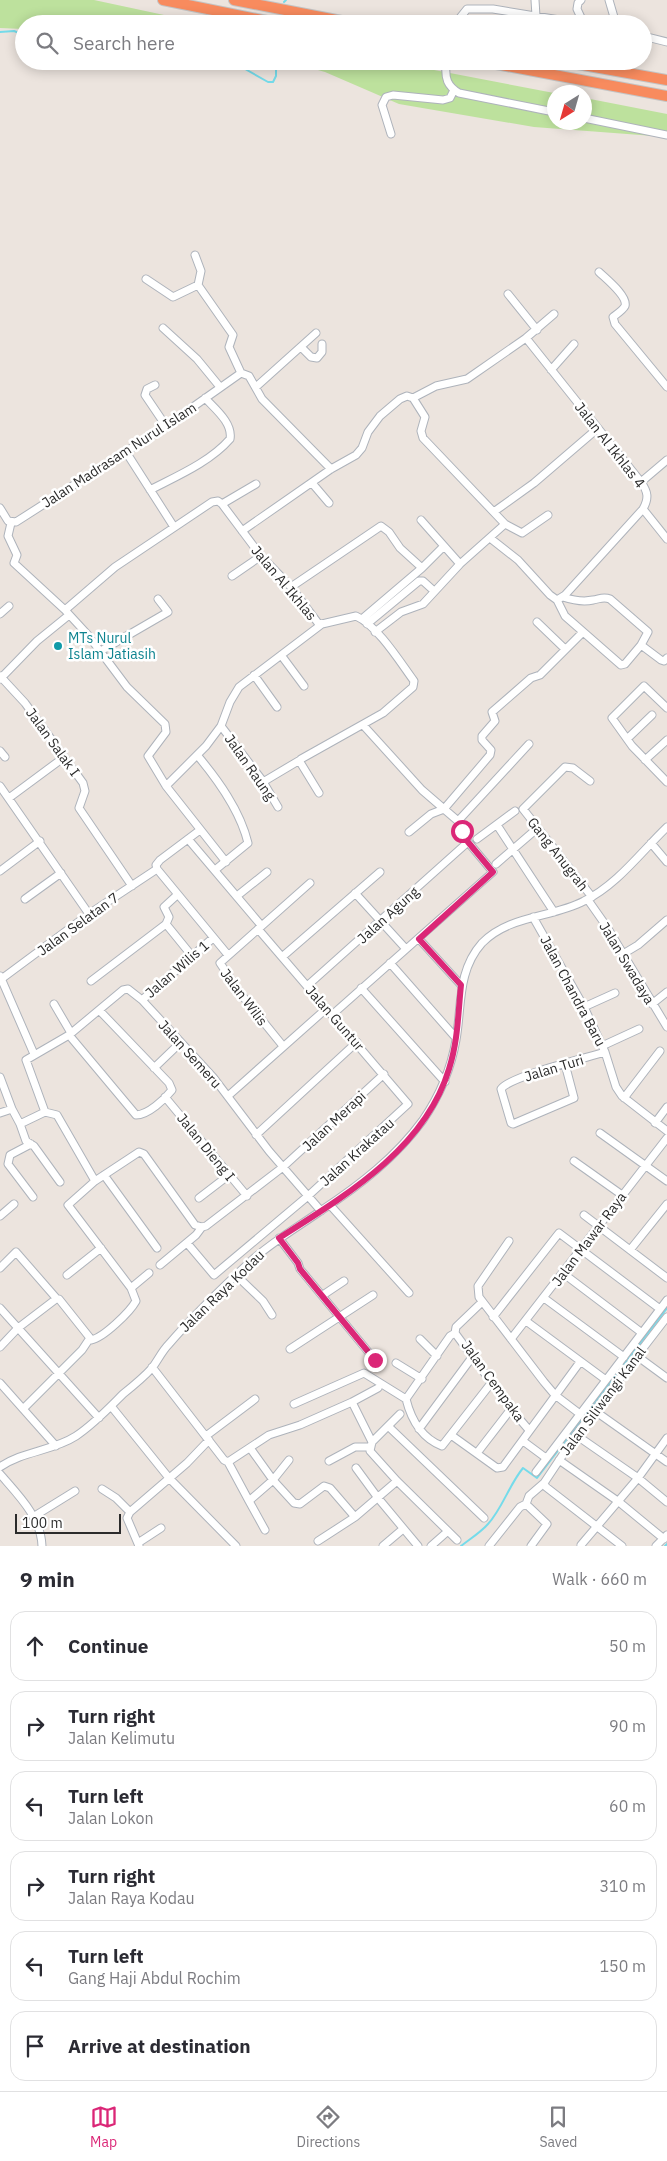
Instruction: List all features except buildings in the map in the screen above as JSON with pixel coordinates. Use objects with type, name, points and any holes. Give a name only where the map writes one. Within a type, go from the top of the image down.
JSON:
[{"type":"highway","points":[[163,0],[237,15]]},
{"type":"highway","points":[[234,0],[310,15]]},
{"type":"highway","points":[[528,70],[667,96]]},
{"type":"highway","points":[[611,70],[667,80]]},
{"type":"street","points":[[536,0],[536,15]]},
{"type":"street","points":[[580,15],[578,3],[582,0]]},
{"type":"street","points":[[609,0],[613,15]]},
{"type":"street","points":[[462,15],[468,9],[493,9],[530,15]]},
{"type":"street","points":[[652,38],[667,42]]},
{"type":"street","points":[[446,70],[445,78],[454,90],[547,110]]},
{"type":"street","points":[[392,134],[382,105],[386,97],[393,95],[443,100],[450,98],[454,90]]},
{"type":"street","points":[[592,120],[667,134]]},
{"type":"street","points":[[195,255],[201,271],[198,285],[234,334],[229,347],[241,373],[249,376],[262,399],[331,469]]},
{"type":"street","points":[[599,272],[625,300],[624,308],[613,317],[615,324],[667,387]]},
{"type":"street","points":[[146,279],[173,297],[198,285]]},
{"type":"street","points":[[508,294],[537,330]]},
{"type":"street","points":[[413,398],[436,386],[467,379],[537,330],[554,314]]},
{"type":"street","points":[[163,328],[196,359],[220,387]]},
{"type":"street","points":[[256,387],[316,333]]},
{"type":"street","name":"Jalan Al Ikhlas 4","points":[[526,338],[641,482],[648,499],[643,509],[560,598]]},
{"type":"street","points":[[301,346],[312,357],[317,358],[322,352],[322,344]]},
{"type":"street","points":[[551,370],[574,344]]},
{"type":"street","name":"Jalan Madrasam Nurul Islam","points":[[11,523],[16,522],[166,426],[241,373]]},
{"type":"street","points":[[155,385],[148,389],[145,395],[166,426]]},
{"type":"street","points":[[242,531],[331,469],[346,462],[362,448],[368,432],[390,406],[400,398],[407,396],[413,398],[425,417],[426,421],[421,432],[423,438],[495,511],[505,524],[522,533],[548,515]]},
{"type":"street","points":[[150,490],[181,474],[223,447],[230,439],[230,429],[224,419],[205,398]]},
{"type":"street","points":[[495,511],[534,484],[597,429]]},
{"type":"street","points":[[126,452],[174,527]]},
{"type":"street","points":[[641,482],[667,460]]},
{"type":"street","points":[[312,483],[329,502]]},
{"type":"street","points":[[0,678],[115,567],[212,502],[218,501],[222,504],[256,484]]},
{"type":"street","name":"Jalan Al Ikhlas","points":[[222,504],[261,556],[290,587],[315,620],[322,624],[356,616],[365,622]]},
{"type":"street","points":[[0,508],[11,523],[8,536],[17,555],[14,563],[67,612],[126,687],[165,724],[166,732],[148,756],[166,786],[226,862]]},
{"type":"street","points":[[643,509],[667,539]]},
{"type":"street","points":[[421,520],[460,564]]},
{"type":"street","points":[[375,632],[401,612],[424,604],[460,564],[505,524]]},
{"type":"street","points":[[290,587],[382,526],[420,566]]},
{"type":"street","points":[[490,538],[518,560],[550,595],[572,600],[592,601],[606,597],[648,632],[641,645],[625,664],[621,664],[565,616],[560,598]]},
{"type":"street","points":[[365,622],[420,566],[444,546]]},
{"type":"street","points":[[232,576],[261,556]]},
{"type":"street","points":[[365,622],[418,581],[423,582],[434,591]]},
{"type":"street","points":[[99,652],[168,612],[158,599]]},
{"type":"street","points":[[0,614],[9,606]]},
{"type":"street","points":[[263,782],[383,713],[415,684],[375,632],[365,622]]},
{"type":"street","points":[[537,622],[566,649]]},
{"type":"street","points":[[166,786],[206,746],[221,726],[234,693],[254,675],[322,624]]},
{"type":"street","points":[[409,832],[431,814],[444,809],[490,755],[492,750],[482,740],[482,736],[495,720],[492,712],[531,678],[540,675],[582,632]]},
{"type":"street","points":[[641,645],[661,660],[664,661],[667,658]]},
{"type":"street","points":[[281,655],[304,686]]},
{"type":"street","points":[[254,675],[278,707]]},
{"type":"street","name":"Jalan Salak I","points":[[0,678],[25,703],[63,758],[86,787],[79,808],[132,886]]},
{"type":"street","points":[[667,708],[644,686],[612,717],[612,722],[627,740],[667,782]]},
{"type":"street","points":[[627,740],[652,715]]},
{"type":"street","points":[[333,1014],[493,872],[468,842],[458,821],[422,790],[363,725]]},
{"type":"street","name":"Jalan Raung","points":[[221,726],[263,782],[278,807]]},
{"type":"street","points":[[645,760],[667,740]]},
{"type":"street","points":[[458,821],[529,744]]},
{"type":"street","points":[[196,755],[236,809],[243,824],[248,843],[215,870]]},
{"type":"street","points":[[8,798],[63,758]]},
{"type":"street","points":[[300,760],[319,793]]},
{"type":"street","name":"Gang Anugrah","points":[[590,781],[573,768],[565,767],[523,809],[590,899]]},
{"type":"street","points":[[1,790],[40,841],[89,914]]},
{"type":"street","points":[[477,838],[516,811]]},
{"type":"street","points":[[497,824],[554,912]]},
{"type":"street","name":"Jalan Raya Kodau","points":[[0,1467],[20,1456],[56,1446],[76,1436],[99,1418],[152,1368],[168,1345],[237,1276],[279,1238],[322,1211],[369,1176],[401,1147],[425,1116],[445,1082],[456,1038],[461,985],[471,958],[485,940],[499,930],[590,899],[608,886],[667,827]]},
{"type":"street","name":"Jalan Selatan 7","points":[[1,978],[89,914],[157,869],[158,863],[200,830]]},
{"type":"street","points":[[496,864],[533,832]]},
{"type":"street","name":"Jalan Guntur","points":[[188,839],[237,896],[282,957],[404,1098],[408,1104],[406,1108]]},
{"type":"street","points":[[0,871],[40,841]]},
{"type":"street","name":"Jalan Agung","points":[[308,986],[468,842]]},
{"type":"street","points":[[651,843],[667,862]]},
{"type":"street","points":[[157,869],[228,955]]},
{"type":"street","points":[[237,896],[267,872]]},
{"type":"street","points":[[282,957],[380,872]]},
{"type":"street","points":[[25,899],[61,873]]},
{"type":"street","name":"Jalan Wilis","points":[[283,1046],[221,967],[220,963],[310,883]]},
{"type":"street","points":[[355,893],[406,949]]},
{"type":"street","points":[[91,981],[166,924],[169,917],[164,907],[177,895]]},
{"type":"street","name":"Jalan Swadaya","points":[[590,899],[667,1026]]},
{"type":"street","name":"Jalan Chandra Baru","points":[[533,917],[584,1007],[604,1049],[616,1088],[624,1098],[667,1131]]},
{"type":"street","points":[[623,954],[638,945],[667,920]]},
{"type":"street","points":[[166,924],[192,956]]},
{"type":"street","name":"Jalan Wilis 1","points":[[142,1000],[213,938]]},
{"type":"street","points":[[419,939],[461,985]]},
{"type":"street","points":[[390,963],[456,1038]]},
{"type":"street","points":[[1,978],[34,1054],[28,1057],[26,1064],[45,1112]]},
{"type":"street","points":[[362,988],[445,1082]]},
{"type":"street","name":"Jalan Semeru","points":[[34,1054],[70,1034],[123,990],[133,992],[228,1096],[256,1135],[322,1211]]},
{"type":"street","points":[[652,1004],[667,992]]},
{"type":"street","points":[[584,1007],[615,993]]},
{"type":"street","points":[[54,1004],[70,1034],[130,1111],[136,1116],[142,1116],[165,1097],[172,1090],[172,1087],[99,1010]]},
{"type":"street","points":[[228,1096],[327,1008]]},
{"type":"street","name":"Jalan Turi","points":[[565,1064],[574,1098],[513,1124],[508,1119],[501,1089],[503,1086],[604,1049],[639,1029]]},
{"type":"street","points":[[256,1135],[357,1042]]},
{"type":"street","points":[[154,1068],[180,1043]]},
{"type":"street","points":[[624,1098],[660,1051]]},
{"type":"street","name":"Jalan Merapi","points":[[160,1265],[187,1243],[202,1227],[213,1222],[283,1168],[384,1074]]},
{"type":"street","points":[[0,1077],[20,1124],[23,1136],[60,1182]]},
{"type":"street","name":"Jalan Dieng I","points":[[165,1097],[247,1196]]},
{"type":"street","points":[[655,1123],[667,1107]]},
{"type":"street","name":"Jalan Krakatau","points":[[187,1243],[214,1275],[308,1196],[406,1108]]},
{"type":"street","points":[[0,1113],[12,1109]]},
{"type":"street","points":[[20,1124],[45,1112],[57,1114],[95,1181]]},
{"type":"street","points":[[600,1133],[667,1180]]},
{"type":"street","name":"Jalan Mawar Raya","points":[[510,1340],[564,1274],[667,1138]]},
{"type":"street","points":[[31,1144],[10,1155],[8,1164],[33,1198]]},
{"type":"street","points":[[24,1408],[90,1340],[96,1339],[106,1331],[136,1301],[131,1288],[68,1205],[95,1181],[135,1153],[142,1153],[196,1225],[202,1227]]},
{"type":"street","points":[[574,1161],[622,1195]]},
{"type":"street","points":[[104,1175],[157,1248]]},
{"type":"street","points":[[199,1198],[229,1175]]},
{"type":"street","points":[[0,1216],[14,1204]]},
{"type":"street","points":[[330,1204],[410,1294]]},
{"type":"street","points":[[630,1250],[667,1204]]},
{"type":"street","points":[[584,1214],[667,1278]]},
{"type":"street","points":[[493,1317],[557,1234],[562,1234],[660,1309]]},
{"type":"street","points":[[279,1238],[298,1263],[300,1269],[323,1294],[375,1360]]},
{"type":"street","points":[[509,1241],[478,1286],[476,1292],[481,1303],[555,1395],[580,1414]]},
{"type":"street","points":[[67,1275],[101,1248]]},
{"type":"street","points":[[0,1268],[16,1252],[88,1333],[90,1340]]},
{"type":"street","points":[[131,1288],[149,1273]]},
{"type":"street","points":[[564,1274],[642,1333]]},
{"type":"street","points":[[237,1276],[263,1301],[272,1315]]},
{"type":"street","points":[[323,1294],[344,1281]]},
{"type":"street","points":[[290,1349],[373,1295]]},
{"type":"street","points":[[544,1298],[624,1357]]},
{"type":"street","points":[[0,1347],[18,1328],[57,1299]]},
{"type":"street","points":[[536,1472],[667,1300]]},
{"type":"street","points":[[406,1399],[422,1379],[450,1336],[455,1333],[456,1328],[481,1303]]},
{"type":"street","points":[[0,1308],[99,1418]]},
{"type":"street","name":"Jalan Siliwangi Kanal","points":[[489,1546],[520,1507],[526,1504],[529,1496],[545,1485],[576,1435],[667,1317]]},
{"type":"street","points":[[526,1320],[606,1380]]},
{"type":"street","name":"Jalan Cempaka","points":[[455,1333],[511,1409],[529,1430]]},
{"type":"street","points":[[420,1339],[437,1356]]},
{"type":"street","points":[[419,1429],[473,1356]]},
{"type":"street","points":[[637,1356],[667,1378]]},
{"type":"street","points":[[451,1435],[500,1469],[523,1441],[529,1430],[580,1362]]},
{"type":"street","points":[[396,1364],[422,1379]]},
{"type":"street","points":[[152,1368],[228,1462],[265,1530]]},
{"type":"street","points":[[294,1404],[364,1373],[406,1399],[412,1421],[419,1429],[442,1446],[492,1382]]},
{"type":"street","points":[[0,1383],[56,1446]]},
{"type":"street","points":[[228,1462],[269,1434],[300,1425],[352,1402],[378,1388]]},
{"type":"street","points":[[161,1528],[139,1544],[127,1518],[130,1512],[169,1478],[207,1438],[255,1399]]},
{"type":"street","points":[[352,1402],[371,1445],[373,1456],[457,1540]]},
{"type":"street","points":[[110,1406],[169,1478],[223,1536],[236,1546]]},
{"type":"street","points":[[477,1453],[511,1409]]},
{"type":"street","points":[[595,1411],[667,1462]]},
{"type":"street","points":[[329,1461],[355,1448],[371,1445],[400,1414]]},
{"type":"street","points":[[389,1427],[484,1518]]},
{"type":"street","points":[[576,1435],[638,1478],[667,1502]]},
{"type":"street","points":[[581,1545],[619,1502],[667,1438]]},
{"type":"street","points":[[523,1441],[546,1458]]},
{"type":"street","points":[[250,1448],[273,1480],[294,1503],[300,1504],[324,1486],[330,1488],[355,1517]]},
{"type":"street","points":[[249,1501],[273,1480],[289,1460]]},
{"type":"street","points":[[559,1460],[665,1537],[656,1546]]},
{"type":"street","points":[[356,1468],[418,1546]]},
{"type":"street","points":[[0,1474],[33,1517],[42,1537],[42,1546]]},
{"type":"street","points":[[318,1541],[355,1517],[396,1481]]},
{"type":"street","points":[[545,1485],[620,1545]]},
{"type":"street","points":[[102,1489],[116,1498],[130,1512]]},
{"type":"street","points":[[33,1517],[75,1491]]},
{"type":"street","points":[[526,1504],[547,1524],[530,1546]]},
{"type":"street","points":[[383,1546],[403,1529]]},
{"type":"street","points":[[432,1546],[448,1532]]},
{"type":"green space","points":[[0,0],[94,0],[164,15],[15,15],[15,29],[0,28]]},
{"type":"green space","points":[[318,70],[434,70],[547,92],[547,128],[534,127],[399,104]]},
{"type":"green space","points":[[592,99],[667,114],[667,137],[574,130],[592,130]]},
{"type":"waterway","points":[[0,32],[15,31]]},
{"type":"waterway","points":[[247,70],[268,82],[273,82],[276,70]]},
{"type":"waterway","points":[[461,1546],[482,1530],[493,1518],[523,1468],[537,1478],[667,1308]]},
{"type":"place","name":"MTs Nurul Islam Jatiasih","points":[[58,646]]},
{"type":"route","points":[[375,1360],[323,1294],[300,1269],[298,1263],[279,1238],[348,1193],[389,1159],[413,1133],[435,1101],[445,1082],[456,1038],[461,985],[419,939],[493,872],[468,842],[462,831]]}]
